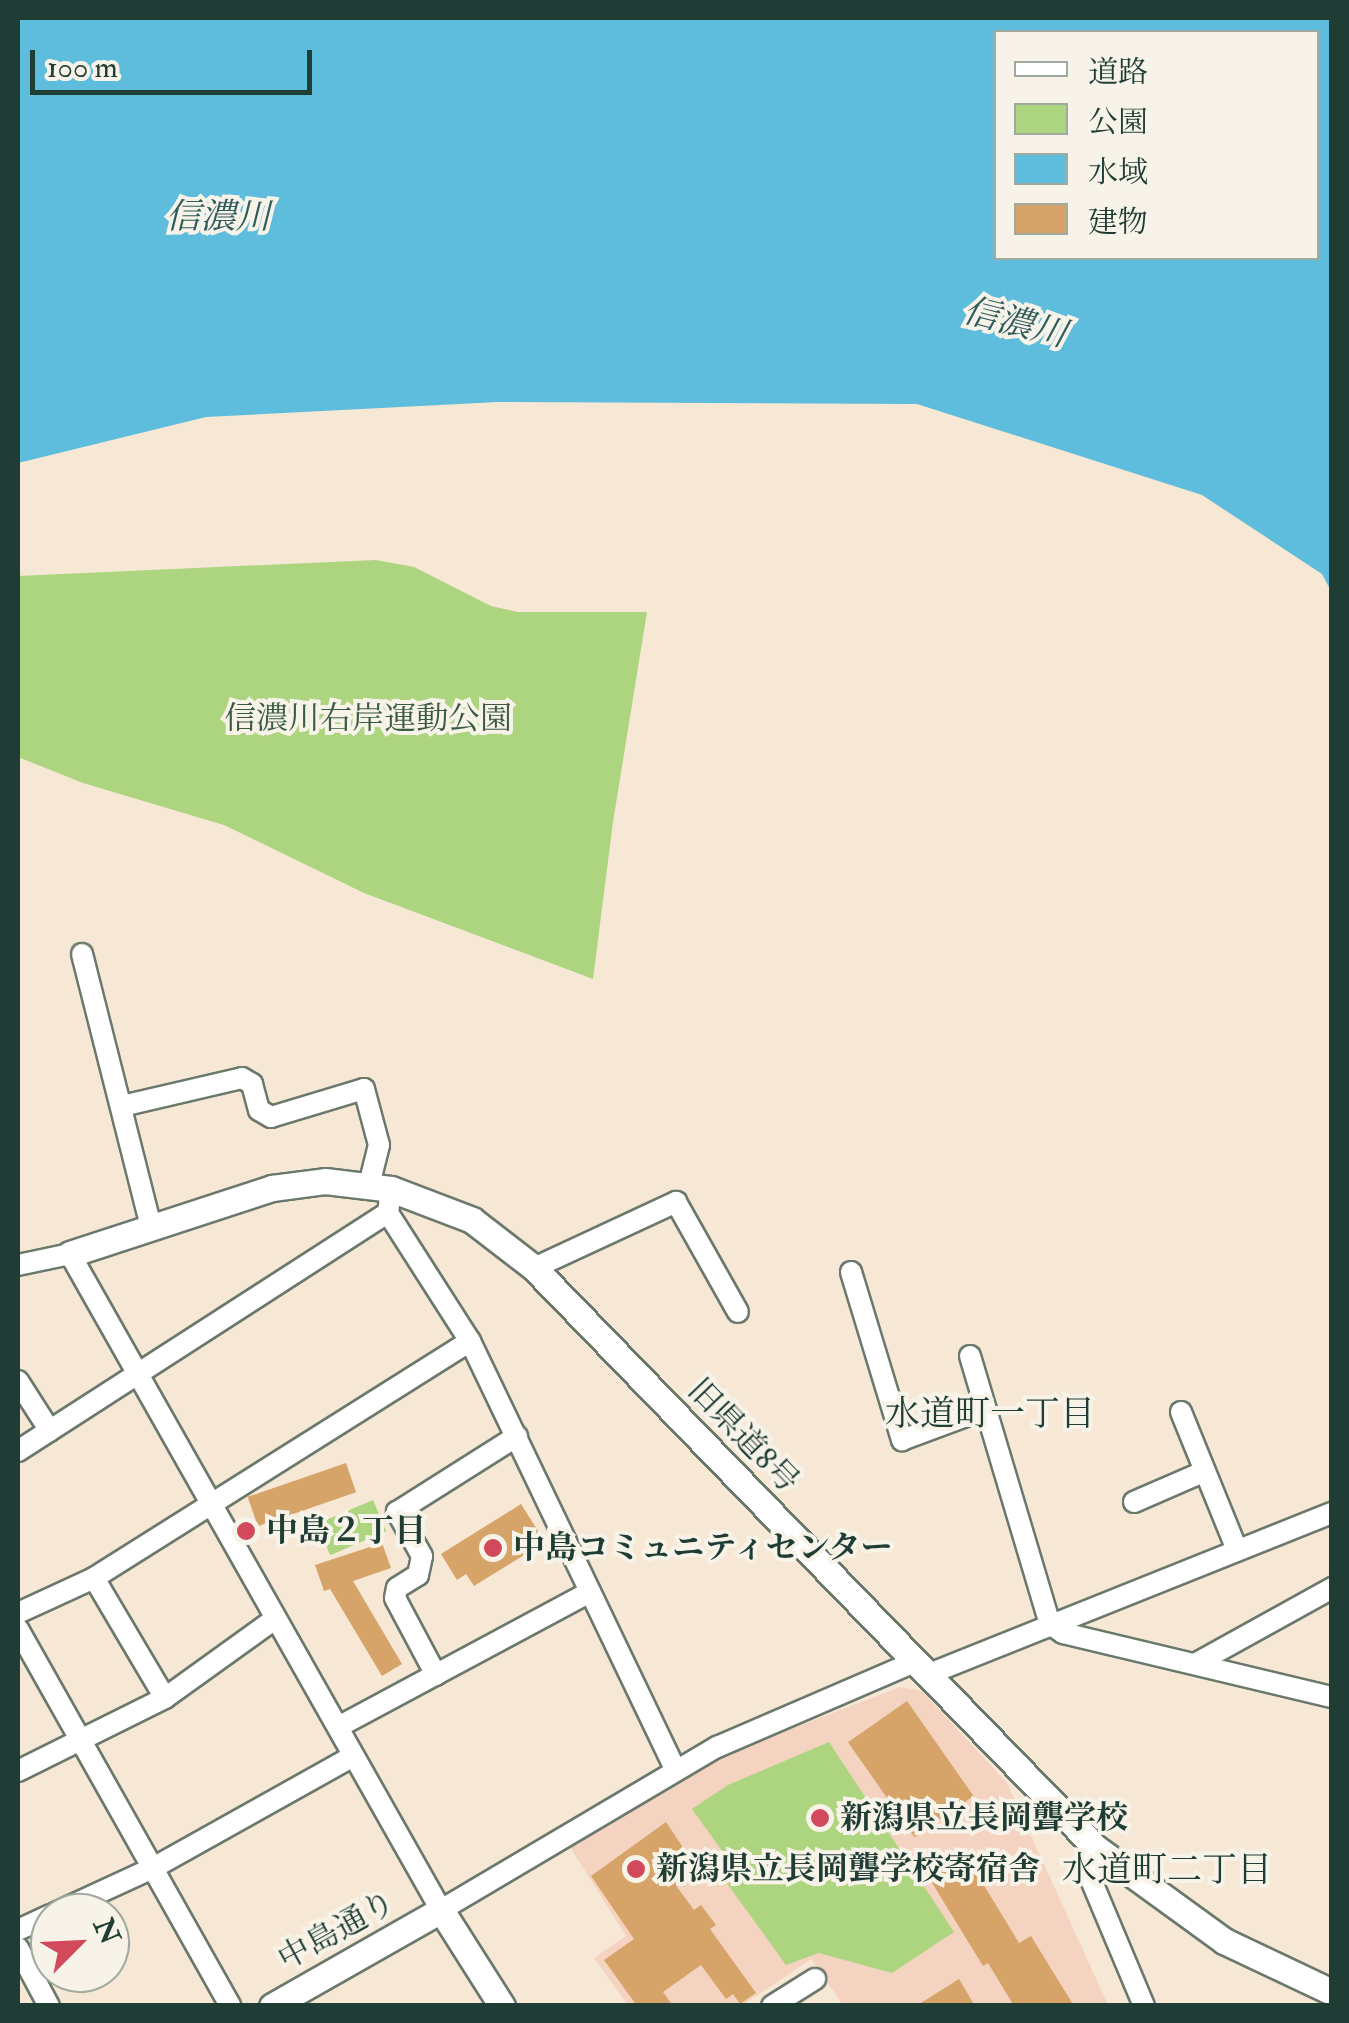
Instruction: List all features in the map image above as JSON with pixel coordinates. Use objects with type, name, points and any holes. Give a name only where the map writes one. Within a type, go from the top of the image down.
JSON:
[{"type":"street","points":[[82,954],[151,1226]]},
{"type":"street","points":[[122,1106],[242,1078],[252,1084],[258,1110],[271,1117],[364,1089],[379,1146],[383,1196],[470,1341],[676,1770]]},
{"type":"street","name":"旧県道8号","points":[[18,1266],[70,1254],[272,1188],[325,1181],[472,1220],[534,1268],[1096,1848],[1224,1941],[1332,1992]]},
{"type":"street","points":[[18,1450],[136,1375],[383,1196]]},
{"type":"street","points":[[534,1268],[676,1202],[738,1312]]},
{"type":"street","points":[[70,1254],[440,1910],[676,1770],[767,1722],[1050,1624],[1332,1513]]},
{"type":"street","points":[[851,1272],[902,1440],[984,1409]]},
{"type":"street","points":[[18,1614],[94,1578],[470,1341]]},
{"type":"street","points":[[970,1356],[1050,1624],[1064,1633],[1332,1698]]},
{"type":"street","points":[[18,1381],[50,1431]]},
{"type":"street","points":[[1181,1412],[1238,1550]]},
{"type":"street","points":[[436,1674],[395,1598],[397,1588],[418,1575],[422,1556],[397,1512],[517,1436]]},
{"type":"street","points":[[1134,1502],[1204,1472]]},
{"type":"street","points":[[94,1578],[165,1698]]},
{"type":"street","points":[[1195,1664],[1332,1588]]},
{"type":"street","points":[[338,1727],[590,1592]]},
{"type":"street","points":[[18,1771],[165,1698],[275,1619]]},
{"type":"street","points":[[18,1629],[230,2006]]},
{"type":"street","points":[[98,1893],[153,1868],[354,1756]]},
{"type":"street","points":[[1096,1848],[1088,1875],[1144,2006]]},
{"type":"street","name":"中島通り","points":[[272,2006],[440,1910],[502,2006]]},
{"type":"street","points":[[18,1948],[49,2006]]},
{"type":"street","points":[[772,2006],[815,1979]]},
{"type":"shaded area","name":"新潟県立長岡聾学校","points":[[900,1687],[922,1691],[1007,1783],[1108,2005],[843,2005],[811,1959],[743,2005],[628,2005],[594,1958],[626,1936],[570,1847],[721,1756]]},
{"type":"green space","name":"信濃川右岸運動公園","points":[[376,560],[414,567],[491,606],[518,612],[647,612],[613,822],[593,979],[364,893],[224,825],[83,783],[18,757],[18,576]]},
{"type":"green space","points":[[373,1500],[386,1531],[330,1555],[317,1524]]},
{"type":"green space","points":[[829,1742],[954,1932],[892,1973],[819,1953],[786,1965],[713,1864],[725,1855],[692,1809],[728,1785]]},
{"type":"water","name":"信濃川","points":[[18,18],[1331,18],[1331,591],[1322,574],[1202,495],[917,404],[498,402],[206,417],[18,463]]},
{"type":"building","points":[[346,1463],[356,1492],[258,1526],[248,1497]]},
{"type":"building","name":"中島コミュニティセンター","points":[[521,1504],[545,1542],[474,1586],[466,1574],[457,1580],[441,1554]]},
{"type":"building","points":[[382,1543],[391,1568],[353,1581],[402,1664],[382,1676],[330,1589],[324,1591],[315,1565]]},
{"type":"building","points":[[907,1701],[974,1796],[915,1837],[848,1742]]},
{"type":"building","points":[[666,1822],[684,1849],[666,1862],[682,1883],[677,1887],[694,1910],[701,1905],[716,1925],[710,1929],[756,1993],[740,2004],[733,1994],[726,1999],[701,1965],[663,1992],[673,2006],[637,2006],[604,1960],[634,1939],[591,1876]]},
{"type":"building","points":[[963,1851],[1019,1943],[1031,1936],[1074,2006],[1014,2006],[988,1963],[983,1966],[926,1873]]},
{"type":"building","points":[[959,1979],[975,2006],[916,2006]]},
{"type":"place","name":"中島２丁目","points":[[246,1531]]},
{"type":"place","name":"中島コミュニティセンター","points":[[493,1548]]},
{"type":"place","name":"新潟県立長岡聾学校","points":[[820,1818]]},
{"type":"place","name":"新潟県立長岡聾学校寄宿舎","points":[[636,1869]]},
{"type":"district","name":"水道町一丁目","points":[[990,1414]]},
{"type":"district","name":"水道町二丁目","points":[[1167,1870]]}]
